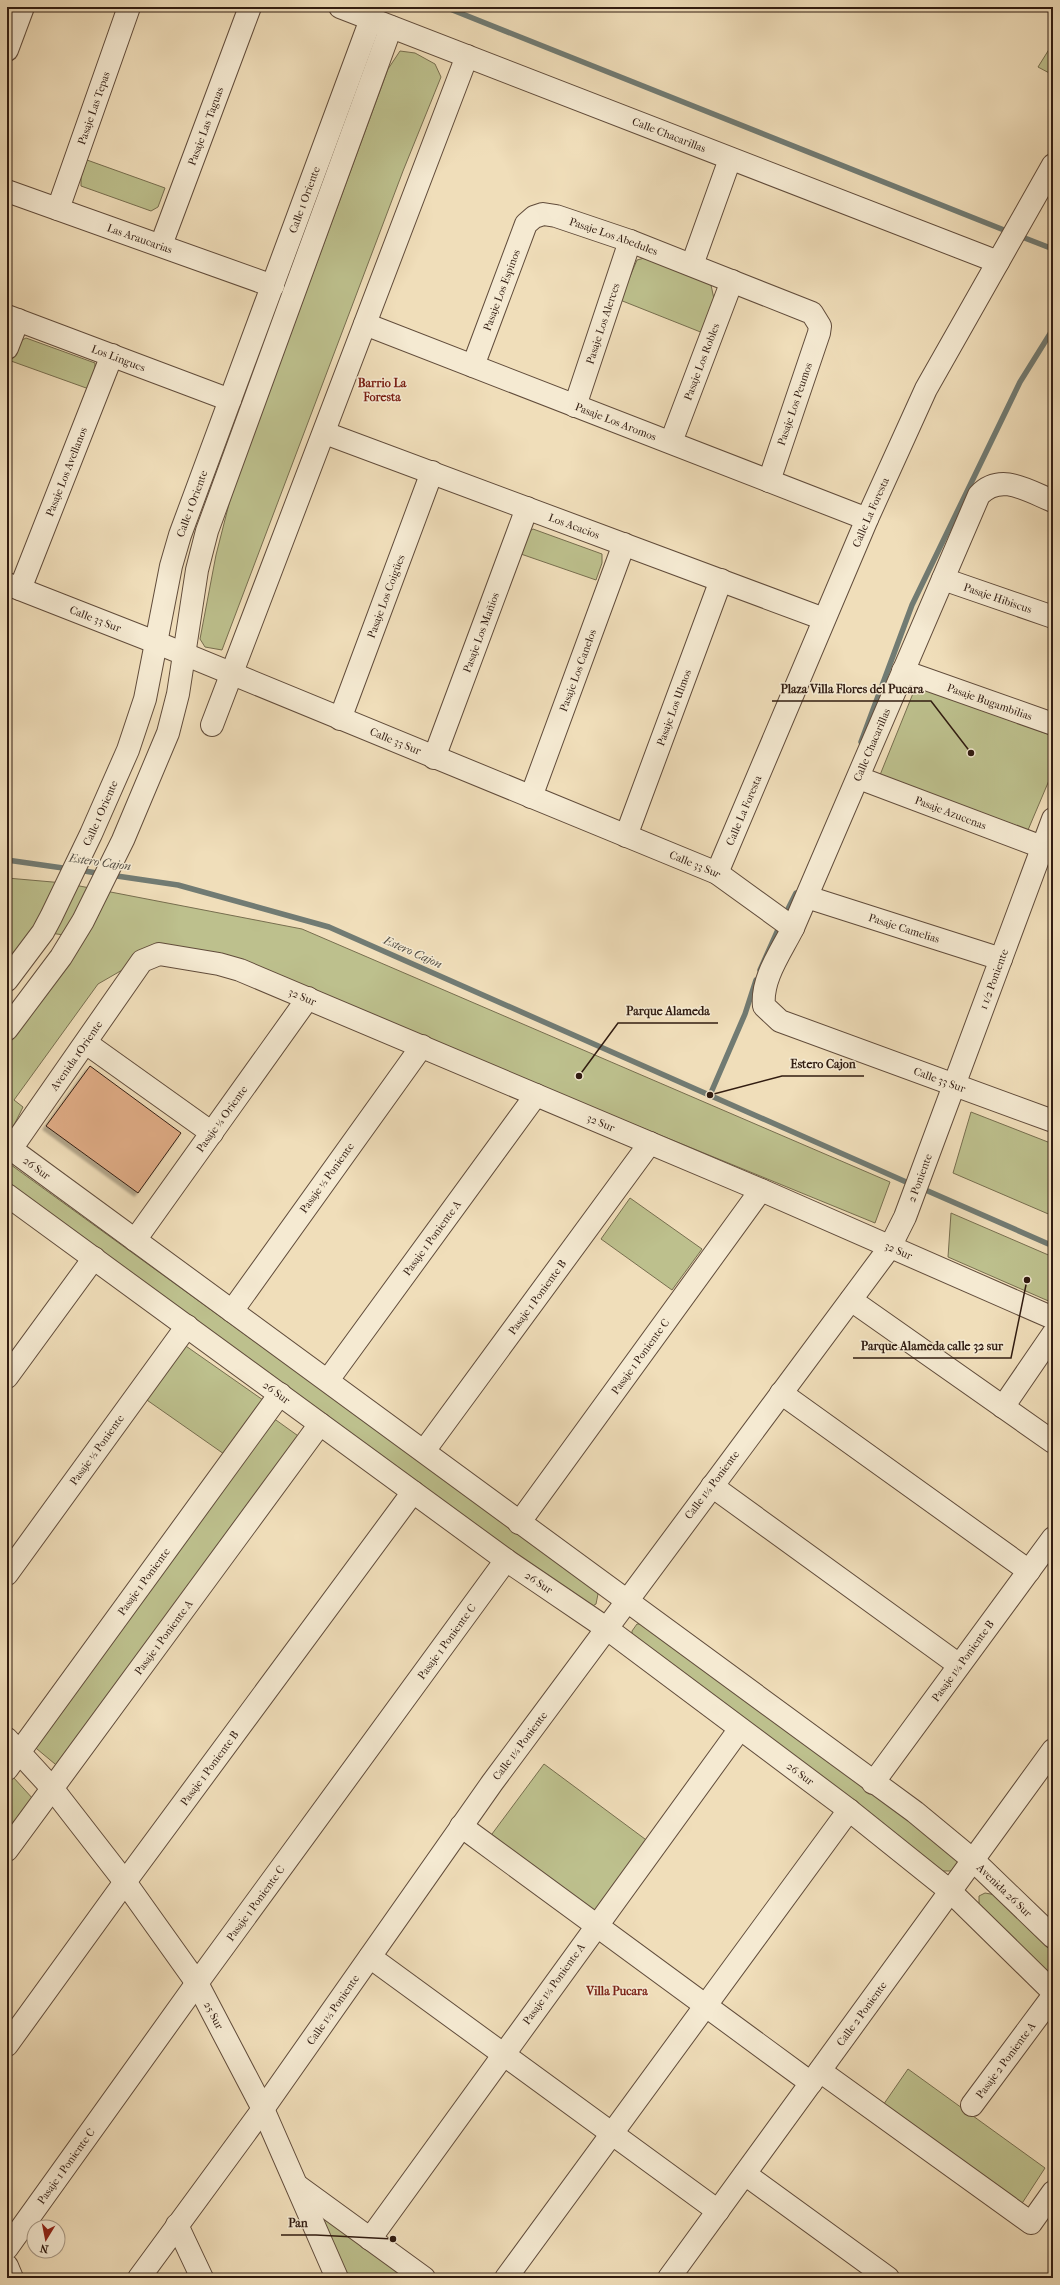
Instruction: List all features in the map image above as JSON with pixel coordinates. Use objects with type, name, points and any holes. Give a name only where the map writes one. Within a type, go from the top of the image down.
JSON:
[{"type":"street","points":[[7,50],[23,7]]},
{"type":"street","name":"Pasaje Las Tepas","points":[[58,209],[130,7]]},
{"type":"street","name":"Pasaje Las Taguas","points":[[161,245],[250,7]]},
{"type":"street","name":"Calle Chacarillas","points":[[340,7],[730,159],[1002,254]]},
{"type":"street","name":"Calle 1 Oriente","points":[[7,980],[43,932],[91,834],[128,750],[144,700],[171,566],[180,535],[371,19]]},
{"type":"street","name":"Calle 1 Oriente","points":[[7,1029],[60,957],[91,907],[123,840],[168,732],[184,655],[197,570],[207,531],[391,27]]},
{"type":"street","points":[[212,725],[325,433],[466,56]]},
{"type":"street","points":[[692,265],[730,159]]},
{"type":"street","name":"Calle La Foresta","points":[[717,873],[867,519],[926,389],[1053,165]]},
{"type":"street","name":"Las Araucarias","points":[[7,191],[273,286]]},
{"type":"street","name":"Pasaje Los Abedules","points":[[534,217],[543,214],[556,216],[630,241],[812,313],[820,326]]},
{"type":"street","name":"Pasaje Los Espinos","points":[[473,366],[521,233],[526,224],[534,217]]},
{"type":"street","name":"Pasaje Los Alerces","points":[[575,406],[630,241]]},
{"type":"street","name":"Pasaje Los Robles","points":[[671,442],[732,281]]},
{"type":"street","points":[[7,348],[13,318]]},
{"type":"street","name":"Los Lingues","points":[[13,318],[230,400]]},
{"type":"street","name":"Pasaje Los Aromos","points":[[365,324],[867,519]]},
{"type":"street","name":"Pasaje Los Peumos","points":[[769,481],[817,340],[820,326]]},
{"type":"street","name":"Pasaje Los Avellanos","points":[[13,586],[112,355]]},
{"type":"street","name":"Los Acacios","points":[[325,433],[824,619]]},
{"type":"street","name":"Pasaje Los Coigües","points":[[340,719],[432,472]]},
{"type":"street","name":"Calle Chacarillas","points":[[764,1006],[765,984],[807,897],[980,495],[988,487],[1007,484],[1053,501]]},
{"type":"street","name":"Pasaje Los Mañios","points":[[434,758],[527,508]]},
{"type":"street","name":"Pasaje Los Canelos","points":[[531,797],[624,544]]},
{"type":"street","name":"Pasaje Hibiscus","points":[[943,579],[1053,617]]},
{"type":"street","name":"Pasaje Los Ulmos","points":[[626,836],[721,580]]},
{"type":"street","name":"Calle 33 Sur","points":[[13,586],[155,642],[231,675],[717,873],[793,928]]},
{"type":"street","name":"Pasaje Bugambilias","points":[[903,672],[1053,724]]},
{"type":"street","name":"Pasaje Azucenas","points":[[859,778],[1042,847]]},
{"type":"street","name":"1 1/2 Poniente","points":[[934,1139],[1053,819]]},
{"type":"street","name":"Pasaje Camelias","points":[[807,897],[1001,959]]},
{"type":"street","name":"32 Sur","points":[[142,961],[160,954],[220,964],[240,970],[761,1190],[1053,1318]]},
{"type":"street","name":"Avenida 1Oriente","points":[[9,1148],[86,1043],[142,961]]},
{"type":"street","name":"Pasaje ½ Oriente","points":[[135,1240],[308,998]]},
{"type":"street","name":"Calle 33 Sur","points":[[764,1006],[780,1021],[954,1083],[1053,1121]]},
{"type":"street","points":[[86,1043],[212,1133]]},
{"type":"street","name":"Pasaje ½ Poniente","points":[[232,1310],[422,1046]]},
{"type":"street","name":"Pasaje 1 Poniente A","points":[[328,1380],[536,1095]]},
{"type":"street","name":"2 Poniente","points":[[905,1217],[934,1139]]},
{"type":"street","name":"Pasaje 1 Poniente B","points":[[424,1452],[650,1143]]},
{"type":"street","name":"26 Sur","points":[[9,1148],[328,1380],[519,1523],[873,1783],[915,1812],[972,1860]]},
{"type":"street","name":"Pasaje 1 Poniente C","points":[[519,1523],[761,1190]]},
{"type":"street","name":"26 Sur","points":[[7,1195],[506,1560],[606,1628],[739,1730],[849,1810],[950,1891],[1053,1992]]},
{"type":"street","name":"Calle 1½ Poniente","points":[[138,2278],[264,2109],[461,1826],[606,1628],[890,1247],[905,1217]]},
{"type":"street","points":[[7,1377],[94,1258]]},
{"type":"street","points":[[851,1300],[1053,1442]]},
{"type":"street","name":"Pasaje ½ Poniente","points":[[7,1574],[187,1326]]},
{"type":"street","points":[[1003,1407],[1053,1334]]},
{"type":"street","points":[[782,1393],[1029,1571]]},
{"type":"street","name":"Pasaje 1 Poniente","points":[[7,1769],[13,1745],[280,1394]]},
{"type":"street","name":"Pasaje 1 Poniente A","points":[[7,1850],[320,1424]]},
{"type":"street","points":[[712,1486],[959,1665]]},
{"type":"street","name":"Pasaje 1 Poniente B","points":[[7,2045],[125,1882],[413,1492]]},
{"type":"street","name":"Pasaje 1½ Poniente B","points":[[873,1783],[1053,1538]]},
{"type":"street","name":"Pasaje 1 Poniente C","points":[[7,2248],[197,1983],[506,1560]]},
{"type":"street","name":"Pasaje 1½ Poniente A","points":[[370,2238],[739,1730]]},
{"type":"street","name":"25 Sur","points":[[13,1745],[52,1788],[125,1882],[197,1983],[264,2109],[337,2278]]},
{"type":"street","name":"Calle 2 Poniente","points":[[673,2277],[718,2211],[1053,1750]]},
{"type":"street","points":[[506,2278],[849,1810]]},
{"type":"street","points":[[461,1826],[705,2006],[815,2077],[1031,2222],[1053,2192]]},
{"type":"street","name":"Avenida 26 Sur","points":[[972,1860],[1053,1937]]},
{"type":"street","points":[[370,1957],[718,2211]]},
{"type":"street","name":"Pasaje 2 Poniente A","points":[[972,2105],[1053,1996]]},
{"type":"street","points":[[745,2174],[888,2278]]},
{"type":"street","points":[[299,2188],[424,2278]]},
{"type":"street","points":[[177,2225],[202,2278]]},
{"type":"street","points":[[7,2266],[12,2278]]},
{"type":"green space","points":[[1053,43],[1053,75],[1038,67]]},
{"type":"green space","points":[[400,51],[415,53],[435,64],[441,77],[403,171],[222,650],[205,647],[200,639],[216,555],[231,496],[388,69]]},
{"type":"green space","points":[[87,160],[165,188],[158,207],[151,211],[81,186],[81,177]]},
{"type":"green space","points":[[648,257],[711,285],[714,299],[703,333],[620,300],[637,260]]},
{"type":"green space","points":[[26,338],[95,363],[95,372],[89,389],[11,361],[18,342]]},
{"type":"green space","points":[[533,529],[602,554],[602,563],[596,580],[518,553],[525,534]]},
{"type":"green space","points":[[916,686],[1053,736],[1053,771],[1028,830],[880,775]]},
{"type":"green space","points":[[7,878],[64,883],[302,929],[890,1182],[875,1223],[232,960],[147,948],[124,969],[98,984],[14,1100],[23,1107],[10,1133],[7,1131],[7,1047],[85,938],[43,932],[7,969]]},
{"type":"green space","points":[[971,1112],[1053,1144],[1053,1216],[953,1173]]},
{"type":"green space","points":[[7,1162],[592,1586],[598,1594],[596,1604],[591,1607],[585,1606],[7,1185]]},
{"type":"green space","points":[[630,1198],[702,1249],[672,1290],[601,1239]]},
{"type":"green space","points":[[951,1213],[1053,1257],[1053,1303],[948,1257]]},
{"type":"green space","points":[[183,1344],[263,1400],[224,1454],[144,1398]]},
{"type":"green space","points":[[269,1415],[301,1438],[61,1769],[31,1744]]},
{"type":"green space","points":[[637,1624],[645,1624],[959,1858],[959,1864],[954,1871],[942,1871],[632,1637],[632,1631]]},
{"type":"green space","points":[[544,1764],[649,1842],[594,1916],[489,1838]]},
{"type":"green space","points":[[13,1777],[34,1800],[7,1838],[7,1785]]},
{"type":"green space","points":[[985,1893],[996,1895],[1053,1953],[1053,1982],[979,1905],[979,1896]]},
{"type":"green space","points":[[908,2069],[1045,2168],[1019,2208],[879,2111]]},
{"type":"green space","points":[[321,2215],[411,2278],[348,2278]]},
{"type":"building","points":[[90,1066],[181,1133],[138,1193],[46,1126]]},
{"type":"waterway","points":[[445,7],[1009,232]]},
{"type":"waterway","points":[[1017,235],[1053,249]]},
{"type":"waterway","points":[[861,742],[912,605],[1020,382],[1053,329]]},
{"type":"waterway","name":"Estero Cajon","points":[[7,860],[70,869]]},
{"type":"waterway","name":"Estero Cajon","points":[[79,870],[102,874]]},
{"type":"waterway","name":"Estero Cajon","points":[[110,875],[178,885],[329,927],[913,1185]]},
{"type":"waterway","points":[[784,917],[796,893]]},
{"type":"waterway","points":[[760,970],[780,925]]},
{"type":"waterway","points":[[710,1095],[745,1014],[756,980]]},
{"type":"waterway","name":"Estero Cajon","points":[[921,1188],[1053,1246]]},
{"type":"place","name":"Plaza Villa Flores del Pucara","points":[[971,753]]},
{"type":"place","name":"Parque Alameda","points":[[579,1076]]},
{"type":"place","name":"Estero Cajon","points":[[710,1095]]},
{"type":"place","name":"Parque Alameda calle 32 sur","points":[[1027,1280]]},
{"type":"place","name":"Pan","points":[[393,2239]]},
{"type":"district","name":"Barrio La Foresta","points":[[382,390]]},
{"type":"district","name":"Villa Pucara","points":[[617,1991]]}]
